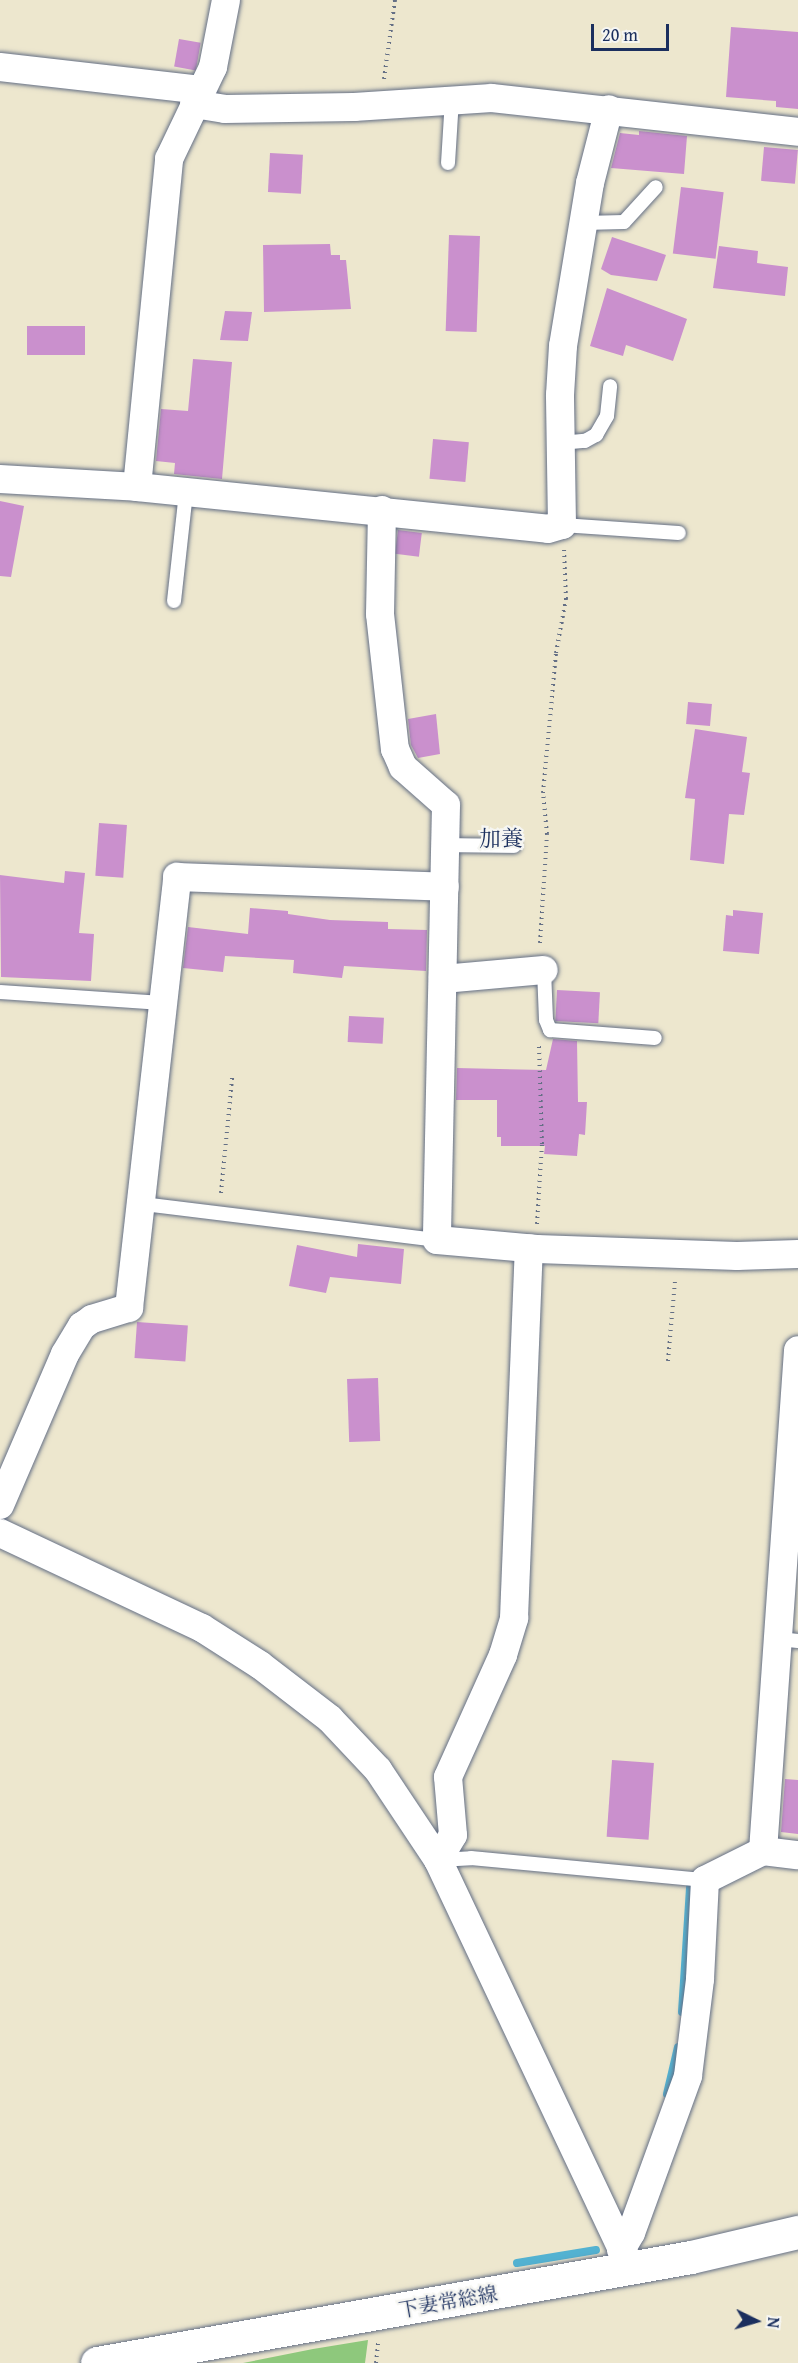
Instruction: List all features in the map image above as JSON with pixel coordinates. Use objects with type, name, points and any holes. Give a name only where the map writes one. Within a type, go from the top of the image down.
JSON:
[{"type":"main road","name":"下妻常総線","points":[[97,2363],[626,2259],[798,2232]]},
{"type":"street","points":[[137,487],[169,159],[220,44],[226,0]]},
{"type":"street","points":[[0,66],[198,97],[225,109],[382,105],[492,98],[609,109],[798,132]]},
{"type":"street","points":[[0,479],[137,487],[558,526],[563,346],[583,223],[609,109]]},
{"type":"street","points":[[382,510],[380,614],[394,749],[403,767],[446,805],[437,1240],[529,1248],[680,1254],[798,1254]]},
{"type":"street","points":[[0,1504],[65,1354],[82,1326],[92,1319],[129,1308],[177,877],[445,887]]},
{"type":"street","points":[[443,979],[544,970]]},
{"type":"street","points":[[438,1860],[453,1835],[448,1777],[503,1654],[514,1618],[529,1248]]},
{"type":"street","points":[[763,1851],[788,1640],[798,1350]]},
{"type":"street","points":[[0,1533],[202,1628],[260,1665],[330,1719],[378,1770],[438,1860],[626,2259]]},
{"type":"street","points":[[626,2259],[639,2211],[688,2076],[700,1979],[705,1880],[763,1851],[798,1855]]},
{"type":"lane","points":[[448,163],[452,99]]},
{"type":"lane","points":[[583,223],[624,222],[656,187]]},
{"type":"lane","points":[[560,443],[585,441],[596,435],[607,416],[610,386]]},
{"type":"lane","points":[[174,601],[186,492]]},
{"type":"lane","points":[[558,526],[679,533]]},
{"type":"lane","points":[[445,845],[514,846]]},
{"type":"lane","points":[[544,970],[546,1020],[550,1030],[655,1038]]},
{"type":"lane","points":[[0,992],[163,1003]]},
{"type":"lane","points":[[142,1204],[437,1240]]},
{"type":"lane","points":[[438,1860],[471,1858],[705,1880]]},
{"type":"path","points":[[382,105],[394,0]]},
{"type":"path","points":[[543,793],[567,576],[558,526]]},
{"type":"path","points":[[219,1215],[232,1078]]},
{"type":"path","points":[[668,1361],[680,1254]]},
{"type":"green space","points":[[368,2340],[365,2363],[243,2363],[313,2349]]},
{"type":"building","points":[[731,27],[798,32],[798,109],[776,107],[776,101],[726,97]]},
{"type":"building","points":[[179,39],[201,43],[196,70],[174,67]]},
{"type":"building","points":[[639,131],[687,136],[684,174],[611,168],[620,133],[639,135]]},
{"type":"building","points":[[764,147],[798,150],[795,184],[761,181]]},
{"type":"building","points":[[270,153],[303,155],[301,194],[268,192]]},
{"type":"building","points":[[681,187],[724,192],[716,259],[673,254]]},
{"type":"building","points":[[449,235],[480,236],[477,332],[446,331]]},
{"type":"building","points":[[612,237],[666,255],[657,281],[611,275],[601,269]]},
{"type":"building","points":[[330,244],[331,255],[340,255],[340,260],[346,260],[351,309],[264,312],[263,245]]},
{"type":"building","points":[[719,246],[758,251],[757,263],[788,267],[785,296],[713,288]]},
{"type":"building","points":[[607,288],[687,319],[673,361],[626,345],[623,356],[590,346]]},
{"type":"building","points":[[225,311],[252,312],[248,341],[220,340]]},
{"type":"building","points":[[27,326],[85,326],[85,355],[27,355]]},
{"type":"building","points":[[193,359],[232,362],[222,479],[174,474],[175,463],[156,461],[161,409],[188,411]]},
{"type":"building","points":[[433,439],[469,442],[465,482],[430,479]]},
{"type":"building","points":[[0,501],[24,506],[11,577],[0,576]]},
{"type":"building","points":[[398,530],[422,533],[419,557],[395,554]]},
{"type":"building","points":[[688,702],[712,704],[710,726],[686,724]]},
{"type":"building","points":[[436,714],[440,754],[418,758],[411,745],[408,719]]},
{"type":"building","points":[[695,729],[747,737],[742,772],[750,773],[744,815],[729,814],[724,864],[690,860],[695,799],[685,798]]},
{"type":"building","points":[[99,823],[127,825],[123,878],[95,876]]},
{"type":"building","points":[[65,871],[85,873],[79,933],[94,934],[91,981],[1,977],[0,875],[64,883]]},
{"type":"building","points":[[250,908],[288,911],[288,914],[330,920],[388,922],[388,929],[427,930],[426,971],[344,966],[342,978],[293,973],[294,960],[225,956],[223,972],[183,968],[188,927],[248,934]]},
{"type":"building","points":[[733,910],[763,913],[759,954],[723,951],[726,915],[733,916]]},
{"type":"building","points":[[557,990],[600,992],[598,1023],[555,1021]]},
{"type":"building","points":[[349,1016],[384,1018],[383,1044],[348,1042]]},
{"type":"building","points":[[553,1039],[577,1041],[578,1102],[587,1102],[585,1135],[579,1134],[577,1156],[544,1154],[545,1146],[501,1146],[501,1137],[497,1137],[497,1100],[456,1100],[457,1068],[546,1070]]},
{"type":"building","points":[[358,1244],[404,1249],[401,1284],[330,1277],[326,1293],[289,1286],[297,1245],[357,1257]]},
{"type":"building","points":[[137,1322],[188,1326],[185,1361],[134,1358]]},
{"type":"building","points":[[378,1378],[380,1441],[349,1442],[347,1379]]},
{"type":"building","points":[[612,1760],[654,1763],[649,1840],[607,1837]]},
{"type":"building","points":[[785,1779],[798,1780],[798,1834],[781,1832]]},
{"type":"waterway","points":[[682,2012],[690,1887]]},
{"type":"waterway","points":[[667,2094],[678,2047]]},
{"type":"waterway","points":[[517,2263],[596,2250]]},
{"type":"district","name":"加養","points":[[501,839]]}]
